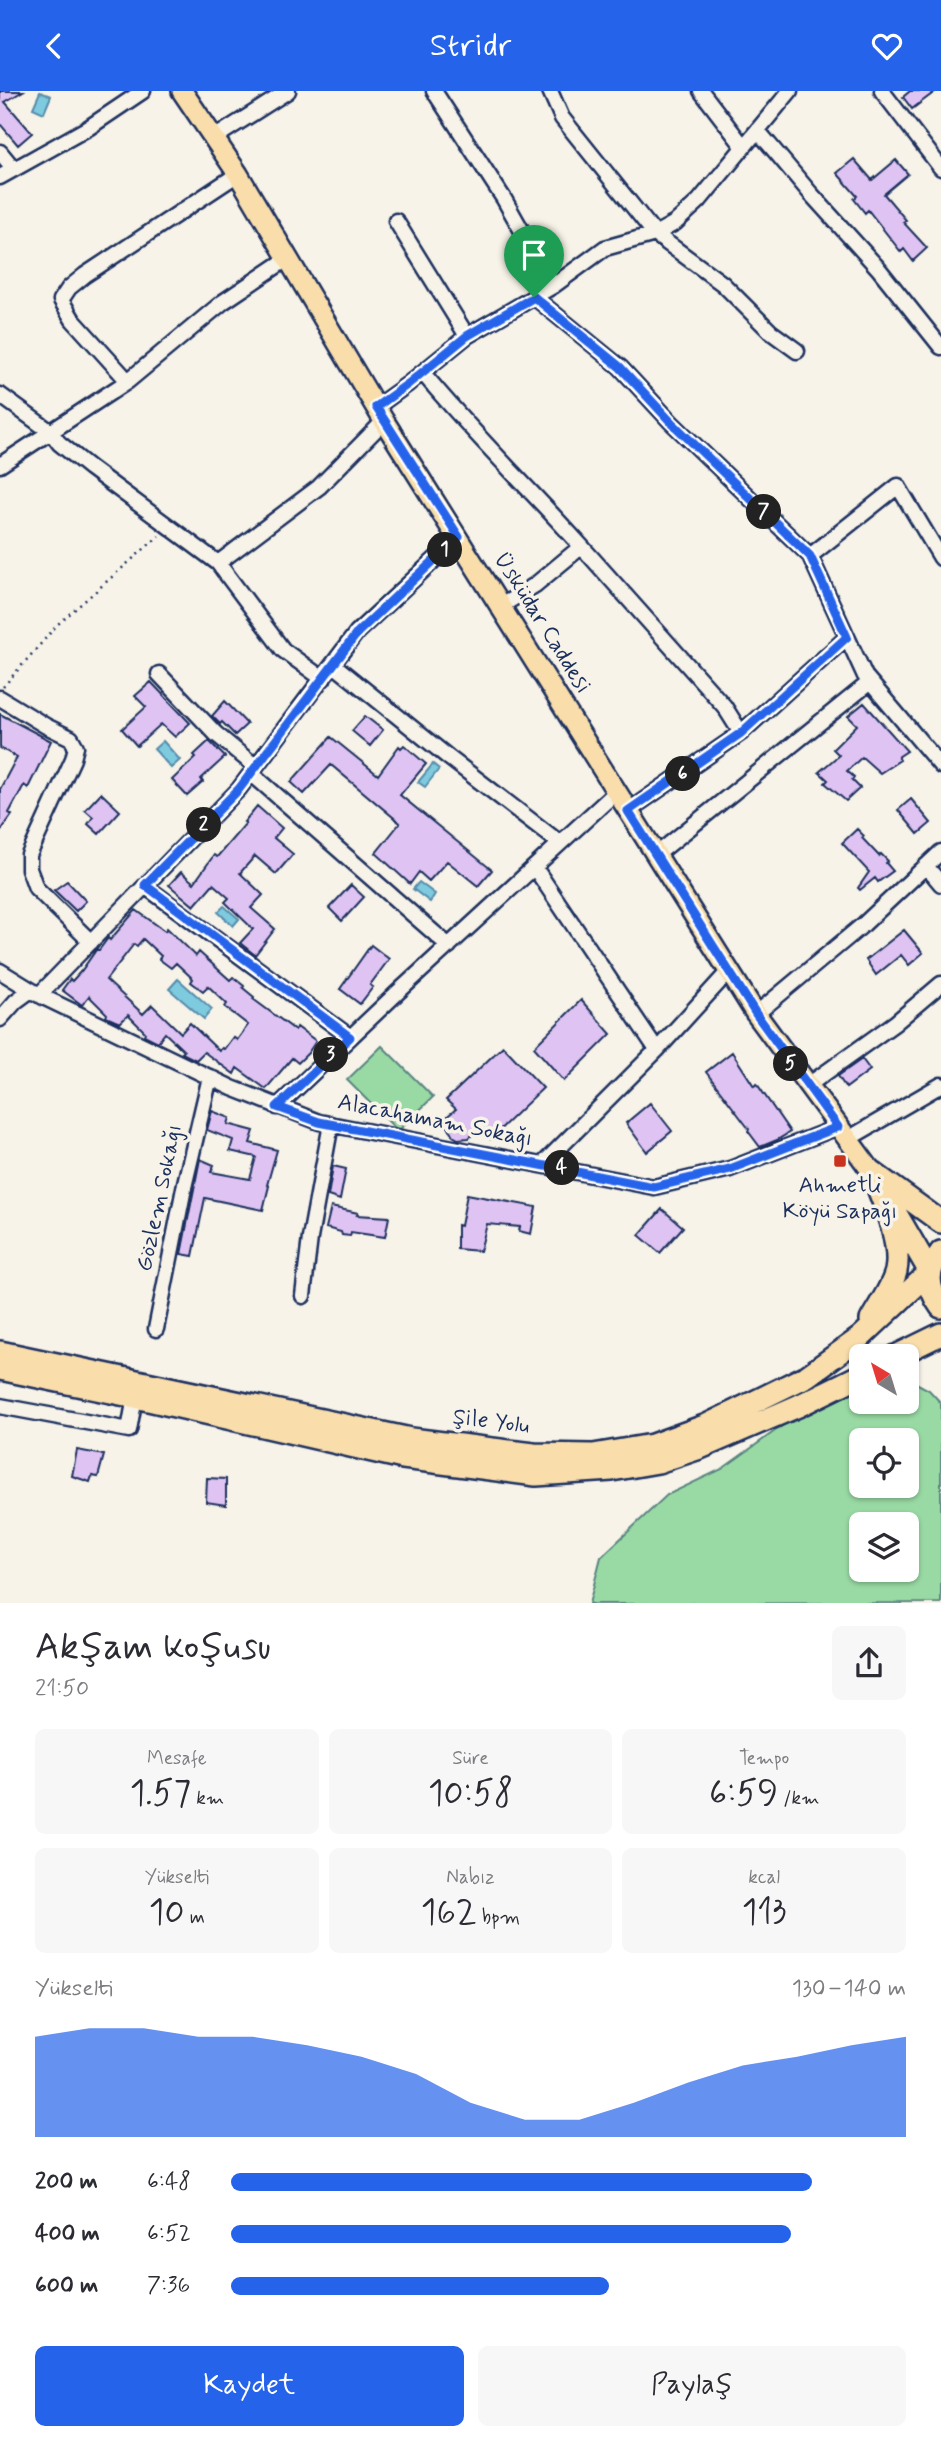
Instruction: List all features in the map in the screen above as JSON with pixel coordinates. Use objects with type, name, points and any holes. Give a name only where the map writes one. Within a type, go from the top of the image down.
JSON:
[{"type":"highway","points":[[873,1172],[941,1206]]},
{"type":"highway","points":[[861,1336],[896,1271],[896,1247],[890,1220],[873,1172]]},
{"type":"highway","name":"Üsküdar Caddesi","points":[[873,1172],[941,1222]]},
{"type":"highway","name":"Üsküdar Caddesi","points":[[873,1172],[930,1272],[933,1297],[941,1307]]},
{"type":"highway","name":"Şile Yolu","points":[[0,1352],[411,1439],[534,1454],[593,1455],[652,1445],[708,1425],[807,1376],[861,1336],[930,1272],[941,1252]]},
{"type":"highway","points":[[919,1344],[941,1334]]},
{"type":"highway","points":[[919,1346],[941,1347]]},
{"type":"highway","name":"Şile Yolu","points":[[0,1369],[403,1458],[536,1475],[612,1470],[658,1462],[700,1448],[849,1380]]},
{"type":"main road","name":"Üsküdar Caddesi","points":[[182,91],[237,174],[380,414],[756,1014],[873,1172]]},
{"type":"street","points":[[0,177],[88,128],[143,91]]},
{"type":"street","points":[[214,138],[288,91]]},
{"type":"street","points":[[435,91],[504,199],[553,286]]},
{"type":"street","points":[[550,91],[562,118],[655,234],[723,284],[771,332],[797,351]]},
{"type":"street","points":[[701,91],[743,146]]},
{"type":"street","points":[[218,563],[319,487],[380,414],[467,336],[553,286],[605,248],[655,234],[675,223],[699,201],[790,91]]},
{"type":"street","points":[[881,91],[941,168]]},
{"type":"street","points":[[758,131],[878,268],[941,347]]},
{"type":"street","points":[[0,152],[14,169]]},
{"type":"street","points":[[128,381],[72,320],[61,300],[69,288],[85,275],[237,174]]},
{"type":"street","points":[[396,221],[467,336]]},
{"type":"street","points":[[0,465],[128,381],[223,302],[287,258]]},
{"type":"street","points":[[534,297],[620,367],[671,422],[810,556],[870,682],[941,766]]},
{"type":"street","points":[[423,373],[724,706],[741,733]]},
{"type":"street","points":[[0,395],[218,563],[283,650],[323,679]]},
{"type":"street","points":[[810,556],[898,487],[941,558]]},
{"type":"street","points":[[0,1019],[16,1001],[35,993],[91,941],[239,789],[358,632],[459,537]]},
{"type":"street","points":[[501,606],[535,585],[583,548]]},
{"type":"street","points":[[628,811],[741,733],[847,637]]},
{"type":"street","points":[[334,664],[449,758],[560,843]]},
{"type":"street","points":[[159,674],[253,770],[449,946]]},
{"type":"street","points":[[656,855],[870,682]]},
{"type":"street","points":[[0,698],[71,738],[76,747],[29,855],[29,869],[36,888],[91,941]]},
{"type":"street","points":[[277,1107],[616,792]]},
{"type":"street","points":[[756,1014],[864,924],[941,852]]},
{"type":"street","points":[[926,866],[941,884]]},
{"type":"street","points":[[536,868],[657,1050]]},
{"type":"street","points":[[145,885],[350,1037]]},
{"type":"street","name":"Alacahamam Sokağı","points":[[0,971],[35,993],[277,1107],[331,1124],[654,1187],[730,1169],[843,1133],[941,1085]]},
{"type":"street","points":[[543,1164],[657,1050],[729,971]]},
{"type":"street","points":[[807,1086],[895,1023],[941,985]]},
{"type":"street","name":"Gözlem Sokağı","points":[[156,1329],[185,1183],[210,1077]]},
{"type":"street","points":[[303,1296],[310,1238],[331,1124]]},
{"type":"street","points":[[0,1406],[129,1430],[135,1397]]},
{"type":"path","points":[[0,691],[58,624],[170,527]]},
{"type":"green space","points":[[382,1046],[433,1097],[398,1131],[347,1080]]},
{"type":"green space","points":[[849,1385],[849,1414],[919,1414],[919,1385],[929,1390],[941,1403],[941,1603],[589,1603],[601,1557],[667,1495],[722,1469],[810,1406]]},
{"type":"water","points":[[40,92],[51,96],[44,113],[33,108]]},
{"type":"water","points":[[163,741],[180,760],[171,768],[154,749]]},
{"type":"water","points":[[433,764],[439,769],[425,787],[418,782]]},
{"type":"water","points":[[419,882],[435,894],[430,902],[413,889]]},
{"type":"water","points":[[224,906],[239,919],[233,926],[218,912]]},
{"type":"water","points":[[178,979],[212,1009],[204,1019],[169,989]]},
{"type":"building","points":[[0,91],[23,91],[5,102],[32,133],[18,145],[0,124]]},
{"type":"building","points":[[910,91],[936,91],[912,109],[903,97]]},
{"type":"building","points":[[854,159],[872,180],[896,160],[908,174],[884,194],[906,220],[903,222],[927,248],[913,261],[904,249],[901,252],[868,210],[865,213],[854,199],[857,196],[837,173]]},
{"type":"building","points":[[151,682],[190,723],[175,737],[161,724],[137,746],[122,729],[146,707],[135,696]]},
{"type":"building","points":[[225,701],[247,724],[235,735],[212,716]]},
{"type":"building","points":[[864,703],[907,751],[898,757],[900,760],[880,773],[862,757],[847,771],[860,788],[846,801],[825,783],[828,780],[819,772],[839,755],[833,749],[857,725],[848,716]]},
{"type":"building","points":[[0,714],[51,741],[28,788],[24,785],[9,813],[12,815],[0,832],[0,789],[17,757],[0,748]]},
{"type":"building","points":[[365,716],[383,730],[370,746],[352,731]]},
{"type":"building","points":[[331,737],[378,775],[399,746],[401,748],[404,745],[426,764],[400,795],[492,870],[478,886],[447,861],[429,881],[419,872],[410,884],[376,853],[400,823],[331,765],[304,794],[291,782]]},
{"type":"building","points":[[209,741],[225,757],[187,796],[172,780]]},
{"type":"building","points":[[101,793],[120,811],[99,834],[88,824],[93,817],[85,810]]},
{"type":"building","points":[[911,799],[931,823],[918,834],[898,810]]},
{"type":"building","points":[[257,806],[282,828],[274,838],[293,854],[276,874],[255,856],[240,873],[263,895],[251,908],[275,929],[255,955],[240,943],[253,929],[225,902],[229,898],[213,884],[194,906],[169,885],[181,872],[194,883],[214,855],[217,857],[246,823],[244,822]]},
{"type":"building","points":[[857,829],[879,856],[881,854],[888,861],[886,863],[893,871],[878,882],[875,878],[860,890],[858,888],[869,872],[842,843]]},
{"type":"building","points":[[67,881],[86,901],[76,911],[54,890]]},
{"type":"building","points":[[351,885],[364,897],[342,921],[329,908]]},
{"type":"building","points":[[136,910],[165,931],[167,928],[196,956],[199,952],[230,980],[233,977],[244,986],[253,999],[295,1030],[297,1027],[316,1041],[298,1063],[292,1058],[266,1089],[237,1068],[234,1074],[204,1052],[196,1060],[182,1053],[184,1051],[165,1033],[158,1042],[144,1035],[145,1032],[128,1015],[120,1023],[106,1017],[107,1014],[89,996],[82,1005],[62,990],[70,979],[72,981],[82,970],[96,950],[99,950],[108,938],[110,940]],"holes":[[[143,939],[161,956],[159,959],[171,968],[176,963],[193,979],[191,982],[203,991],[208,986],[227,1004],[225,1007],[248,1025],[237,1040],[233,1037],[224,1049],[219,1051],[190,1023],[181,1033],[152,1005],[143,1014],[106,980],[134,944],[137,946]]]},
{"type":"building","points":[[904,930],[923,953],[909,965],[901,955],[876,975],[866,960]]},
{"type":"building","points":[[371,945],[389,959],[360,1004],[340,989]]},
{"type":"building","points":[[581,1000],[611,1034],[564,1081],[534,1047]]},
{"type":"building","points":[[503,1046],[543,1088],[490,1139],[479,1128],[469,1138],[458,1139],[453,1136],[444,1119],[456,1109],[446,1100]]},
{"type":"building","points":[[732,1052],[754,1086],[757,1084],[790,1132],[760,1147],[706,1072]]},
{"type":"building","points":[[862,1059],[870,1070],[846,1088],[838,1076]]},
{"type":"building","points":[[650,1103],[672,1131],[647,1152],[626,1123]]},
{"type":"building","points":[[212,1111],[230,1118],[228,1124],[254,1131],[250,1143],[277,1150],[263,1210],[205,1198],[193,1256],[181,1254],[200,1159],[214,1165],[211,1172],[250,1179],[256,1157],[230,1151],[233,1140],[207,1130]]},
{"type":"building","points":[[333,1166],[346,1169],[340,1200],[328,1196]]},
{"type":"building","points":[[467,1194],[536,1207],[531,1234],[519,1231],[520,1227],[487,1224],[480,1251],[457,1249],[457,1225],[461,1226]]},
{"type":"building","points":[[331,1207],[358,1213],[357,1215],[389,1217],[385,1237],[351,1232],[350,1236],[342,1235],[341,1232],[326,1228]]},
{"type":"building","points":[[662,1209],[683,1227],[660,1253],[639,1235]]},
{"type":"building","points":[[77,1450],[104,1455],[98,1477],[92,1476],[90,1482],[72,1476]]},
{"type":"building","points":[[207,1478],[226,1479],[226,1505],[206,1502]]},
{"type":"place","name":"Ahmetli Köyü Sapağı","points":[[840,1161]]},
{"type":"route","points":[[534,297],[620,367],[671,422],[810,556],[847,637],[741,733],[628,811],[756,1014],[838,1127],[730,1169],[654,1187],[319,1122],[277,1107],[350,1037],[145,885],[239,789],[358,632],[459,537],[376,407],[467,336],[534,297]]}]
